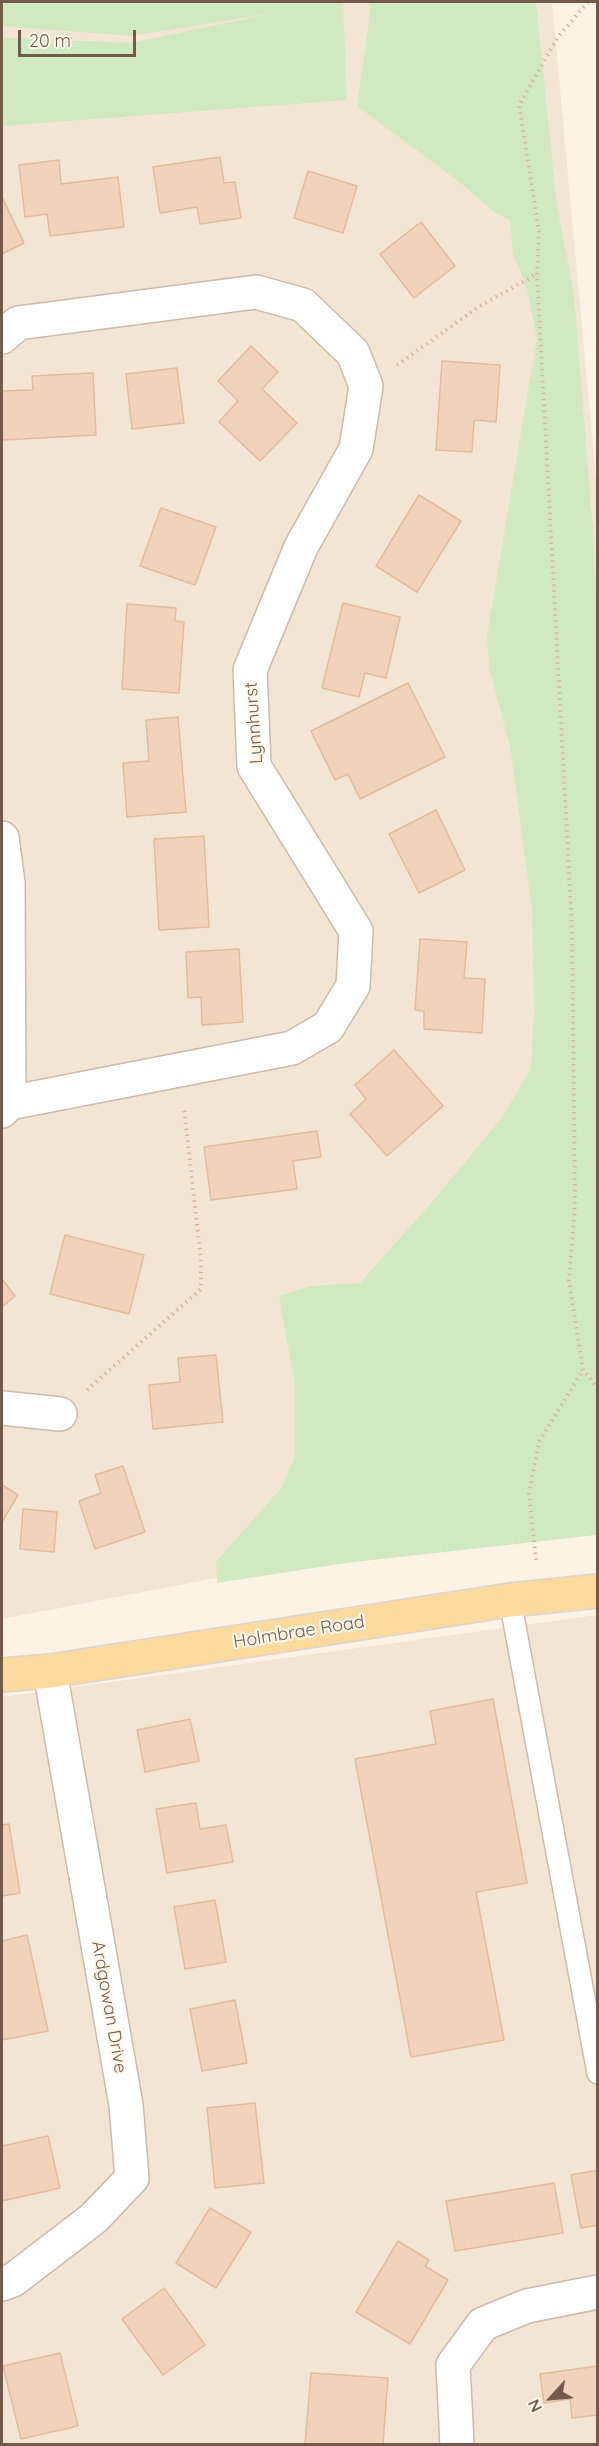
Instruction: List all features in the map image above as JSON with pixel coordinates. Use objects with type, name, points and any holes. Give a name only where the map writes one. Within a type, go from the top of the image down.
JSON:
[{"type":"main road","name":"Holmbrae Road","points":[[2,1676],[50,1671],[525,1599],[597,1592]]},
{"type":"street","points":[[2,337],[18,324],[256,292],[303,305],[353,353],[366,386]]},
{"type":"street","name":"Lynnhurst","points":[[2,838],[8,883],[5,1107],[292,1048],[328,1027],[353,986],[356,931],[254,766],[250,670],[302,547],[356,450],[366,386]]},
{"type":"street","points":[[2,1408],[60,1414]]},
{"type":"street","name":"Ardgowan Drive","points":[[2,2284],[13,2280],[94,2218],[132,2178],[126,2105],[50,1671]]},
{"type":"street","points":[[457,2445],[453,2365],[483,2324],[526,2306],[597,2292]]},
{"type":"lane","points":[[525,1599],[597,2073]]},
{"type":"path","points":[[588,2],[558,37],[519,105],[539,232],[537,274],[572,928],[575,1204],[569,1281],[583,1370],[597,1388]]},
{"type":"path","points":[[366,386],[480,306],[537,274]]},
{"type":"path","points":[[60,1414],[201,1289],[201,1260],[180,1070]]},
{"type":"path","points":[[525,1599],[529,1493],[539,1442],[583,1370]]},
{"type":"shaded area","points":[[2,2],[552,2],[598,500],[597,1505],[2,1619]]},
{"type":"shaded area","points":[[597,1615],[597,2444],[2,2444],[2,1697]]},
{"type":"green space","points":[[2,2],[343,2],[347,100],[2,126],[2,37],[131,43],[274,13],[131,36],[2,26]]},
{"type":"green space","points":[[368,2],[536,2],[557,207],[574,294],[593,531],[597,617],[597,1535],[346,1563],[217,1583],[216,1562],[282,1487],[295,1456],[295,1385],[279,1296],[310,1286],[360,1283],[433,1201],[501,1119],[531,1069],[534,1011],[532,909],[510,746],[489,667],[487,636],[537,338],[526,285],[513,254],[510,220],[494,212],[462,184],[357,106],[370,15]]},
{"type":"building","points":[[220,157],[224,183],[235,182],[241,218],[200,224],[197,207],[160,213],[153,167]]},
{"type":"building","points":[[59,160],[61,184],[118,177],[124,227],[50,236],[47,214],[25,217],[19,165]]},
{"type":"building","points":[[308,171],[357,186],[343,233],[294,218]]},
{"type":"building","points":[[2,197],[24,243],[2,254]]},
{"type":"building","points":[[421,222],[455,266],[414,298],[380,254]]},
{"type":"building","points":[[251,346],[278,372],[262,389],[297,423],[260,461],[219,422],[238,401],[218,381]]},
{"type":"building","points":[[442,361],[500,365],[496,422],[474,420],[472,452],[436,450]]},
{"type":"building","points":[[177,368],[184,423],[132,429],[126,374]]},
{"type":"building","points":[[93,373],[96,435],[2,440],[2,391],[33,390],[32,376]]},
{"type":"building","points":[[419,495],[461,521],[417,592],[376,566]]},
{"type":"building","points":[[161,508],[216,527],[195,585],[140,566]]},
{"type":"building","points":[[343,603],[400,617],[386,678],[365,673],[359,697],[322,688]]},
{"type":"building","points":[[127,604],[176,608],[175,621],[184,622],[179,693],[122,689]]},
{"type":"building","points":[[408,683],[445,757],[360,799],[348,774],[335,780],[311,731]]},
{"type":"building","points":[[178,717],[186,812],[127,817],[123,763],[149,761],[146,720]]},
{"type":"building","points":[[436,810],[465,870],[419,893],[389,834]]},
{"type":"building","points":[[204,836],[209,927],[159,930],[154,839]]},
{"type":"building","points":[[420,939],[467,942],[464,978],[485,979],[482,1033],[424,1029],[424,1011],[415,1010]]},
{"type":"building","points":[[239,949],[243,1022],[202,1025],[201,997],[188,998],[186,952]]},
{"type":"building","points":[[394,1050],[443,1106],[387,1156],[350,1114],[366,1099],[355,1085]]},
{"type":"building","points":[[317,1131],[321,1157],[293,1161],[297,1189],[211,1200],[204,1147]]},
{"type":"building","points":[[65,1235],[144,1255],[129,1314],[50,1294]]},
{"type":"building","points":[[2,1279],[15,1296],[2,1307]]},
{"type":"building","points":[[216,1355],[223,1422],[153,1429],[149,1385],[180,1382],[178,1358]]},
{"type":"building","points":[[123,1466],[145,1532],[95,1549],[79,1501],[101,1493],[95,1475]]},
{"type":"building","points":[[2,1485],[18,1495],[2,1522]]},
{"type":"building","points":[[23,1509],[57,1512],[54,1552],[20,1549]]},
{"type":"building","points":[[493,1699],[527,1883],[476,1892],[504,2040],[411,2057],[355,1759],[436,1744],[430,1711]]},
{"type":"building","points":[[190,1719],[199,1761],[145,1772],[137,1730]]},
{"type":"building","points":[[196,1803],[200,1829],[226,1825],[233,1862],[167,1873],[156,1809]]},
{"type":"building","points":[[9,1824],[20,1893],[2,1896],[2,1825]]},
{"type":"building","points":[[215,1900],[226,1962],[185,1969],[174,1907]]},
{"type":"building","points":[[27,1935],[48,2031],[2,2040],[2,1941]]},
{"type":"building","points":[[235,2000],[247,2063],[202,2071],[190,2009]]},
{"type":"building","points":[[255,2103],[264,2183],[215,2188],[207,2108]]},
{"type":"building","points":[[48,2136],[60,2188],[2,2201],[2,2146]]},
{"type":"building","points":[[598,2170],[598,2225],[581,2228],[571,2175]]},
{"type":"building","points":[[554,2183],[563,2233],[455,2251],[446,2201]]},
{"type":"building","points":[[210,2208],[251,2232],[216,2288],[176,2263]]},
{"type":"building","points":[[398,2241],[429,2260],[425,2266],[448,2280],[410,2344],[356,2312]]},
{"type":"building","points":[[164,2288],[205,2345],[163,2375],[122,2319]]},
{"type":"building","points":[[60,2353],[78,2426],[21,2439],[3,2366]]},
{"type":"building","points":[[598,2366],[598,2415],[572,2418],[570,2399],[544,2403],[540,2374]]},
{"type":"building","points":[[311,2373],[388,2378],[383,2444],[305,2444]]}]
